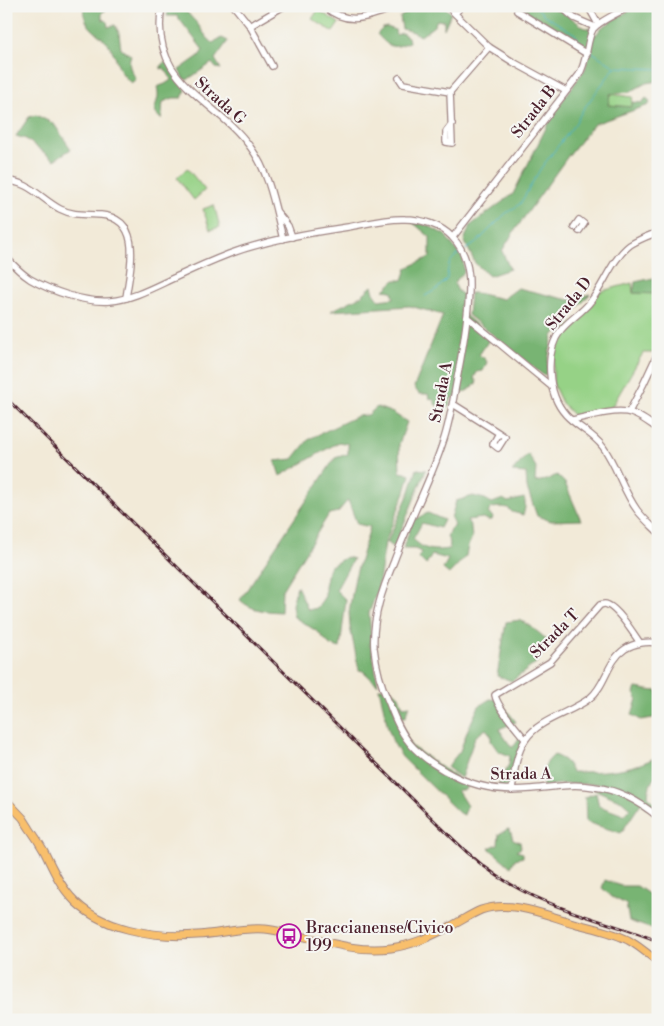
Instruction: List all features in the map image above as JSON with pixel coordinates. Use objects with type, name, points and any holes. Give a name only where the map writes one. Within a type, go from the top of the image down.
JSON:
[{"type":"main road","points":[[6,800],[23,818],[71,897],[89,914],[107,923],[126,929],[157,934],[192,936],[262,929],[340,946],[383,949],[404,946],[431,936],[483,909],[513,907],[530,910],[617,935],[636,944],[658,962]]},
{"type":"street","name":"Strada G","points":[[162,6],[162,39],[166,55],[173,70],[185,86],[237,131],[251,148],[262,167],[283,239]]},
{"type":"street","points":[[234,6],[250,26],[272,66]]},
{"type":"street","points":[[250,26],[284,6]]},
{"type":"street","points":[[324,6],[338,16],[356,19],[398,6]]},
{"type":"street","points":[[447,6],[489,47],[566,91]]},
{"type":"street","points":[[454,13],[462,6]]},
{"type":"street","points":[[560,6],[574,18],[597,26],[631,6]]},
{"type":"street","points":[[588,6],[597,26]]},
{"type":"street","points":[[517,11],[587,51]]},
{"type":"street","name":"Strada B","points":[[453,237],[583,69],[592,33],[597,26]]},
{"type":"street","points":[[452,124],[450,92],[489,47]]},
{"type":"street","points":[[399,78],[403,84],[450,92]]},
{"type":"street","points":[[6,181],[25,185],[65,211],[77,214],[108,216],[122,223],[131,244],[126,298]]},
{"type":"street","name":"Strada G","points":[[276,210],[288,226],[292,237]]},
{"type":"street","name":"Strada A","points":[[6,257],[28,277],[43,285],[73,297],[109,301],[126,298],[142,292],[229,254],[292,237],[382,221],[405,219],[431,224],[453,237],[468,266],[470,281],[467,317],[448,429],[382,593],[375,627],[374,648],[382,686],[392,712],[410,744],[438,767],[464,781],[492,789],[512,790],[577,785],[600,787],[628,796],[658,817]]},
{"type":"street","points":[[574,227],[579,220],[584,224],[579,232]]},
{"type":"street","name":"Strada D","points":[[658,232],[640,239],[626,249],[614,263],[592,301],[560,332],[555,341],[551,357],[550,375],[559,406],[603,447],[638,511],[658,532]]},
{"type":"street","name":"Strada D","points":[[467,317],[552,387]]},
{"type":"street","points":[[629,412],[658,353]]},
{"type":"street","points":[[453,404],[499,433]]},
{"type":"street","points":[[572,420],[614,412],[629,412],[640,416],[658,429]]},
{"type":"street","name":"Strada T","points":[[525,739],[495,698],[495,695],[550,662],[600,605],[607,604],[617,612],[640,643]]},
{"type":"street","points":[[512,790],[515,768],[525,739],[532,731],[592,697],[602,685],[617,656],[628,648],[640,643],[658,643]]},
{"type":"green space","points":[[83,6],[106,6],[105,11],[102,12],[102,19],[107,21],[108,27],[115,25],[119,33],[121,49],[131,55],[131,70],[136,79],[131,83],[120,70],[109,45],[87,22]]},
{"type":"green space","points":[[169,6],[183,6],[213,43],[222,38],[228,41],[215,59],[221,69],[216,68],[212,63],[187,80],[183,78],[179,70],[199,56],[203,50],[177,16],[167,16]]},
{"type":"green space","points":[[410,6],[444,6],[451,13],[444,29],[444,21],[437,20],[434,26],[421,36],[402,29],[400,17],[408,12]]},
{"type":"green space","points":[[523,6],[555,6],[585,28],[589,28],[596,35],[601,28],[636,6],[658,6],[658,81],[646,83],[630,92],[610,94],[608,105],[631,107],[633,102],[642,103],[646,98],[650,101],[649,105],[594,124],[568,156],[502,251],[510,269],[489,276],[475,263],[464,240],[471,225],[513,194],[553,114],[585,69],[589,55],[569,36],[535,21]]},
{"type":"green space","points":[[318,10],[339,23],[333,32],[312,19]]},
{"type":"green space","points":[[387,27],[395,30],[396,35],[402,33],[408,37],[409,42],[399,46],[391,46],[385,42],[377,34]]},
{"type":"green space","points":[[165,62],[169,64],[186,90],[182,98],[173,98],[163,102],[161,119],[155,110],[158,96],[157,87],[171,80],[164,68],[161,69],[161,65]]},
{"type":"green space","points":[[610,94],[633,97],[631,107],[608,105]]},
{"type":"green space","points":[[36,115],[54,124],[71,149],[54,160],[26,139],[16,136],[29,117]]},
{"type":"green space","points":[[187,168],[205,190],[194,200],[177,178]]},
{"type":"green space","points":[[214,205],[220,227],[210,230],[203,209]]},
{"type":"green space","points":[[411,221],[429,226],[445,235],[463,259],[464,272],[454,283],[458,291],[463,295],[459,308],[491,337],[479,355],[487,362],[483,371],[477,372],[474,378],[477,382],[472,388],[451,399],[446,409],[436,405],[433,399],[429,398],[428,394],[419,394],[414,387],[443,315],[410,306],[331,311],[361,296],[372,286],[379,300],[394,298],[392,291],[384,290],[395,280],[403,280],[407,268],[430,257],[430,237]]},
{"type":"green space","points":[[658,277],[658,294],[633,293],[635,282]]},
{"type":"green space","points":[[632,283],[633,293],[658,294],[658,341],[655,353],[643,353],[611,408],[574,416],[562,403],[553,384],[555,353],[561,334],[592,305],[598,292]]},
{"type":"green space","points":[[518,288],[569,300],[590,294],[553,336],[547,374],[543,375],[468,315],[470,293],[503,299]]},
{"type":"green space","points":[[377,407],[393,413],[407,422],[399,444],[400,472],[410,475],[385,543],[378,589],[369,613],[378,685],[363,671],[359,670],[350,627],[349,612],[355,577],[370,527],[357,524],[348,500],[338,512],[329,514],[282,590],[281,612],[264,611],[245,604],[240,600],[335,458],[348,454],[348,444],[339,442],[280,476],[275,461],[293,459],[309,439],[357,416],[368,415]]},
{"type":"green space","points":[[528,454],[536,467],[535,482],[557,475],[565,483],[581,520],[551,521],[537,516],[527,488],[526,473],[512,472]]},
{"type":"green space","points":[[417,469],[426,470],[394,548],[387,542],[410,491]]},
{"type":"green space","points":[[473,496],[492,503],[503,499],[508,502],[524,498],[524,513],[523,515],[512,512],[508,508],[491,508],[488,513],[493,517],[492,520],[483,518],[467,520],[471,527],[472,538],[466,556],[449,574],[443,569],[448,559],[432,555],[426,565],[419,558],[421,552],[415,549],[403,549],[413,520],[428,513],[444,520],[440,528],[422,523],[413,539],[421,546],[429,549],[449,549],[450,543],[447,537],[450,529],[455,526],[451,518],[456,501]]},
{"type":"green space","points":[[346,557],[353,559],[336,590],[346,600],[340,648],[330,645],[318,632],[294,617],[292,605],[297,586],[308,610],[317,608],[325,596],[329,567]]},
{"type":"green space","points":[[520,620],[544,637],[550,644],[536,663],[512,681],[497,676],[506,622]]},
{"type":"green space","points":[[379,688],[390,688],[399,696],[403,707],[410,706],[406,717],[400,717],[391,704],[411,746],[467,785],[465,790],[457,790],[467,806],[464,815],[459,813],[402,757],[393,742],[388,728]]},
{"type":"green space","points":[[636,688],[658,691],[658,716],[641,720],[632,715],[637,699],[634,693]]},
{"type":"green space","points":[[490,699],[499,700],[516,722],[499,729],[512,748],[519,738],[522,740],[511,787],[498,786],[509,764],[510,756],[498,751],[491,741],[491,735],[486,729],[475,737],[461,778],[447,767],[460,751],[479,706]]},
{"type":"green space","points":[[554,755],[565,761],[572,772],[627,768],[658,756],[658,774],[651,784],[648,796],[658,806],[658,815],[641,803],[621,833],[586,822],[585,797],[596,793],[599,806],[623,816],[630,808],[622,801],[593,789],[604,784],[559,784],[543,787],[544,769],[547,762]]},
{"type":"green space","points":[[508,829],[513,839],[520,842],[521,848],[516,851],[523,853],[523,857],[515,859],[511,867],[489,848],[498,844],[499,834]]},
{"type":"green space","points":[[605,880],[621,886],[637,886],[658,900],[658,931],[629,921],[626,904],[612,897],[602,888]]},
{"type":"waterway","points":[[535,6],[544,15],[575,34],[586,48]]},
{"type":"waterway","points":[[589,50],[615,67],[658,69]]},
{"type":"waterway","points":[[465,250],[476,243],[505,214],[520,204],[541,168],[615,67]]},
{"type":"waterway","points":[[425,296],[437,289],[447,279],[449,264],[460,253]]},
{"type":"railway","points":[[6,398],[473,857],[504,880],[529,894],[565,909],[658,941]]},
{"type":"place","name":"Braccianense/Civico 199","points":[[289,936]]}]
